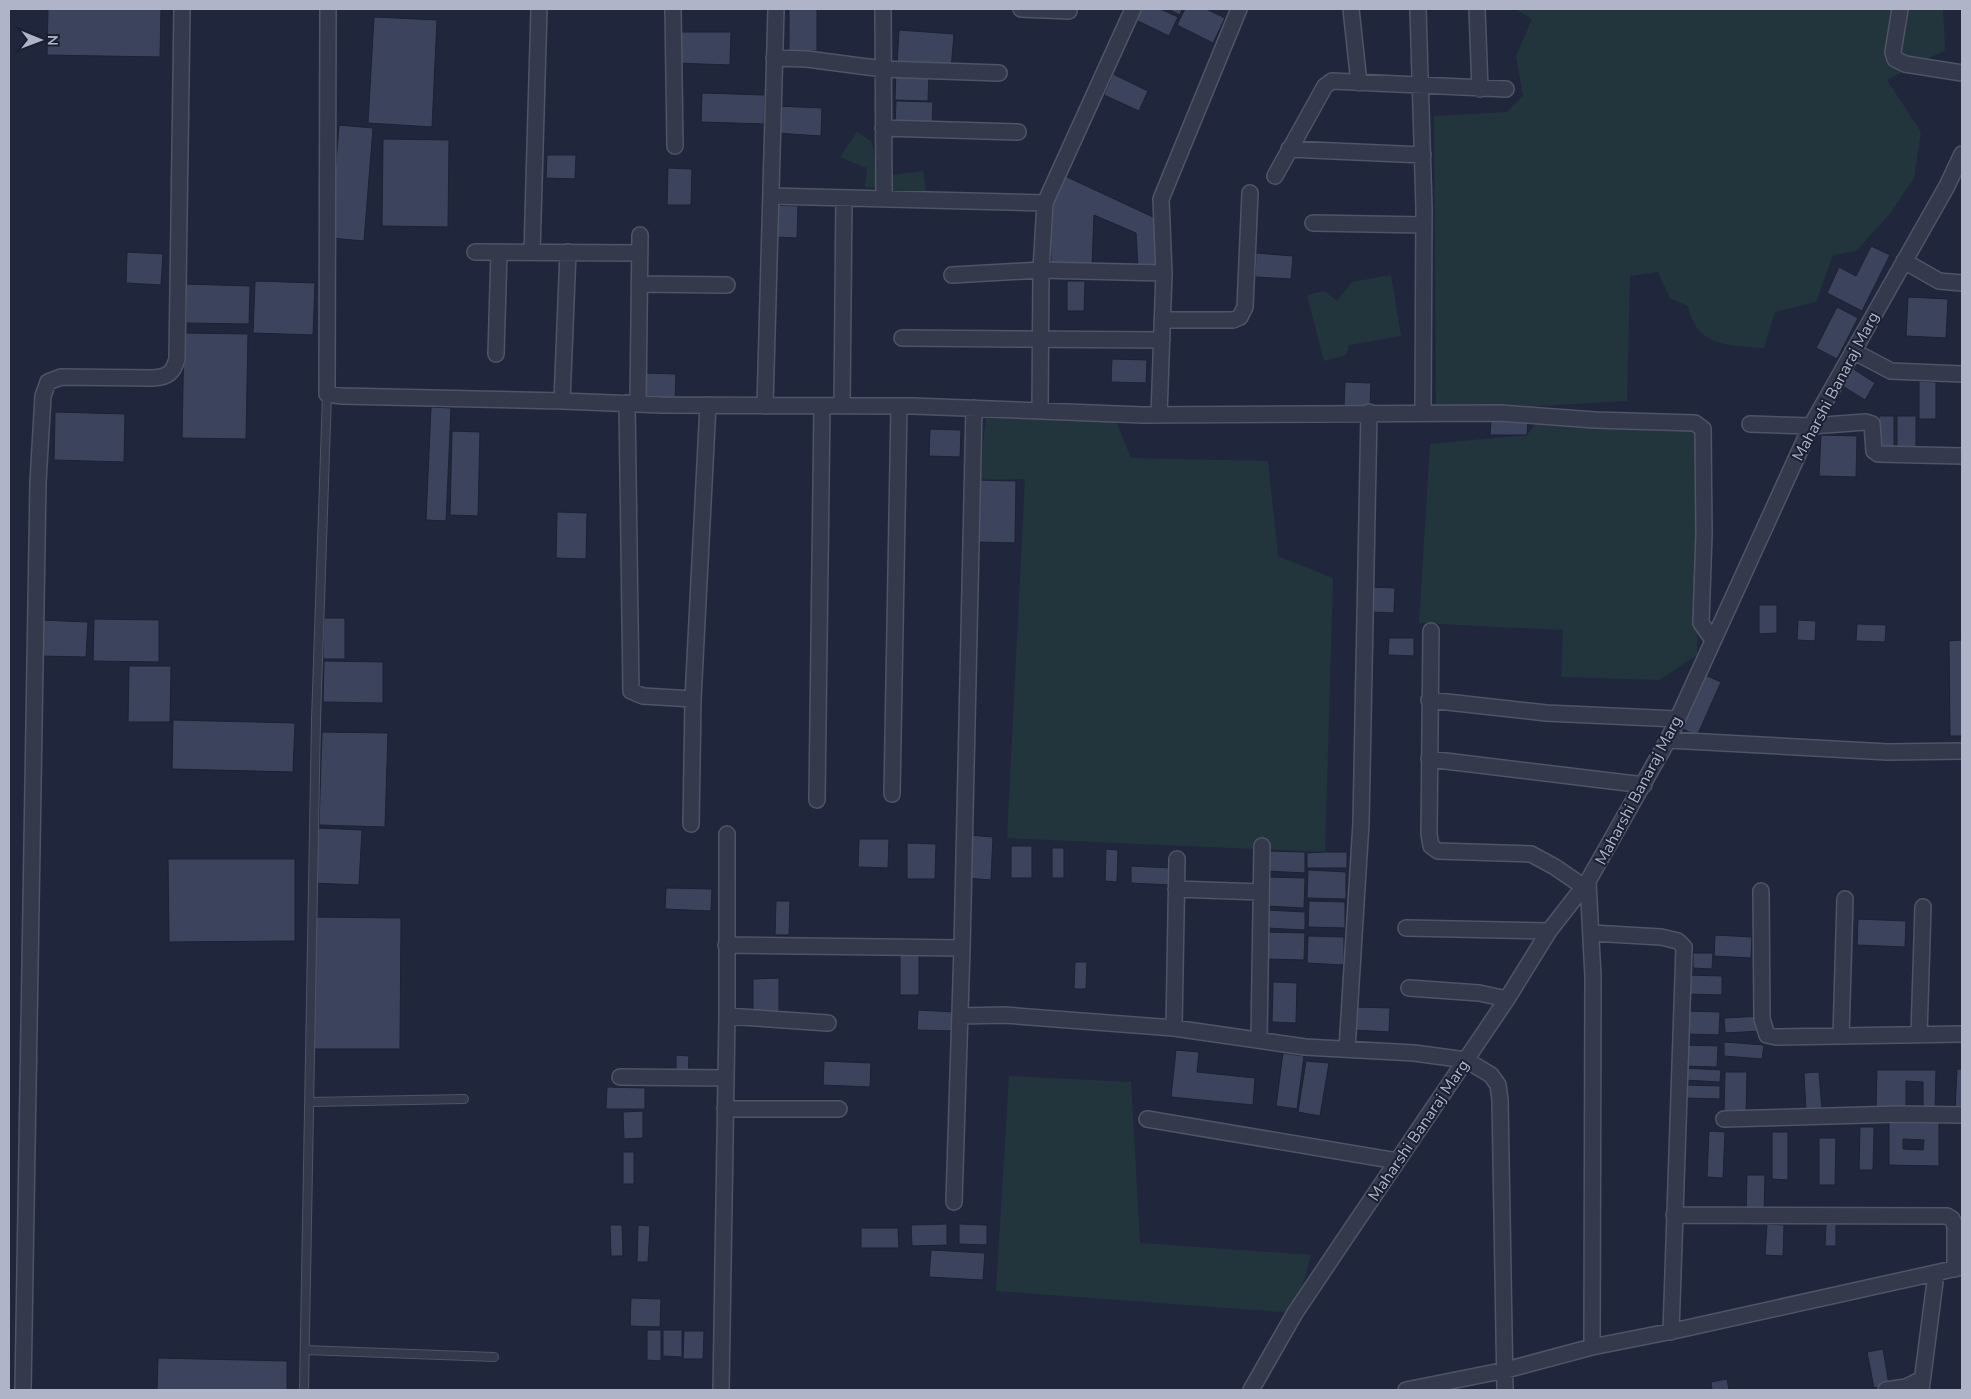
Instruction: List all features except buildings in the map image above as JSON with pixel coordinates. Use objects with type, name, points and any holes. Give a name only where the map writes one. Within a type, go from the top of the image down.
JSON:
[{"type":"street","points":[[23,1390],[38,492],[43,396],[48,382],[61,377],[153,378],[165,377],[174,371],[178,341],[182,9]]},
{"type":"street","points":[[328,9],[327,394],[342,396],[708,405],[899,406],[1159,415],[1369,412],[1533,414],[1595,420],[1695,423],[1703,429],[1704,534],[1701,624],[1713,640]]},
{"type":"street","points":[[532,252],[539,9]]},
{"type":"street","points":[[673,9],[675,146]]},
{"type":"street","points":[[765,406],[776,9]]},
{"type":"street","points":[[883,9],[884,199]]},
{"type":"street","points":[[1021,9],[1069,11]]},
{"type":"street","points":[[1040,412],[1041,270],[1045,203],[1134,9]]},
{"type":"street","points":[[1159,415],[1164,273],[1161,199],[1240,9]]},
{"type":"street","points":[[1351,9],[1359,83]]},
{"type":"street","points":[[1418,9],[1424,225],[1423,412]]},
{"type":"street","points":[[1477,9],[1480,89]]},
{"type":"street","points":[[1900,9],[1893,52],[1895,59],[1904,64],[1962,73]]},
{"type":"street","points":[[774,58],[807,59],[883,69],[999,73]]},
{"type":"street","points":[[1274,176],[1325,86],[1332,81],[1480,89],[1506,88]]},
{"type":"street","points":[[883,128],[1018,132]]},
{"type":"street","points":[[1290,149],[1423,155]]},
{"type":"street","name":"Maharshi Banaraj Marg","points":[[1251,1390],[1295,1313],[1507,999],[1549,931],[1586,884],[1644,785],[1668,740],[1811,426],[1962,154]]},
{"type":"street","points":[[1162,320],[1233,320],[1240,317],[1245,307],[1250,193]]},
{"type":"street","points":[[771,196],[1045,203]]},
{"type":"street","points":[[842,406],[844,198]]},
{"type":"street","points":[[1313,223],[1424,225]]},
{"type":"street","points":[[640,236],[633,403],[631,691],[643,696],[693,699]]},
{"type":"street","points":[[474,252],[640,253]]},
{"type":"street","points":[[496,354],[499,252]]},
{"type":"street","points":[[562,401],[568,252]]},
{"type":"street","points":[[1904,261],[1939,281],[1962,283]]},
{"type":"street","points":[[952,274],[1041,270],[1164,273]]},
{"type":"street","points":[[639,284],[727,285]]},
{"type":"street","points":[[902,338],[1162,340]]},
{"type":"street","points":[[1853,351],[1891,371],[1962,374]]},
{"type":"street","points":[[691,824],[693,699],[708,405]]},
{"type":"street","points":[[817,800],[822,406]]},
{"type":"street","points":[[892,794],[899,406]]},
{"type":"street","points":[[954,1202],[962,948],[974,408]]},
{"type":"street","points":[[1346,1049],[1361,823],[1369,412]]},
{"type":"street","points":[[1750,424],[1811,426],[1866,422],[1872,424],[1874,428],[1874,450],[1878,454],[1962,456]]},
{"type":"street","points":[[1431,631],[1429,700],[1431,846],[1438,851],[1531,854],[1586,884],[1593,977],[1592,1347]]},
{"type":"street","points":[[1429,700],[1546,713],[1677,719]]},
{"type":"street","points":[[1668,740],[1888,752],[1962,751]]},
{"type":"street","points":[[1429,759],[1644,785]]},
{"type":"street","points":[[722,1390],[727,1016],[727,834]]},
{"type":"street","points":[[1259,1039],[1262,846]]},
{"type":"street","points":[[1174,1028],[1177,859]]},
{"type":"street","points":[[1176,889],[1260,892]]},
{"type":"street","points":[[1761,891],[1764,1029],[1767,1035],[1776,1037],[1962,1034]]},
{"type":"street","points":[[1841,1036],[1845,898]]},
{"type":"street","points":[[1919,1035],[1923,907]]},
{"type":"street","points":[[1406,928],[1549,931]]},
{"type":"street","points":[[1591,933],[1661,937],[1678,941],[1684,947],[1671,1332]]},
{"type":"street","points":[[726,945],[962,948]]},
{"type":"street","points":[[1409,988],[1479,993],[1507,999]]},
{"type":"street","points":[[727,1016],[828,1023]]},
{"type":"street","points":[[960,1016],[1004,1016],[1174,1028],[1305,1047],[1414,1052],[1466,1060],[1491,1076],[1498,1085],[1505,1390]]},
{"type":"street","points":[[620,1077],[725,1078]]},
{"type":"street","points":[[725,1109],[839,1109]]},
{"type":"street","points":[[1724,1119],[1899,1114],[1962,1115]]},
{"type":"street","points":[[1147,1119],[1397,1161]]},
{"type":"street","points":[[1406,1390],[1449,1386],[1592,1347],[1671,1332],[1959,1268],[1955,1226],[1952,1219],[1947,1216],[1674,1215]]},
{"type":"street","points":[[1886,1390],[1922,1385],[1931,1328],[1936,1274]]},
{"type":"lane","points":[[304,1390],[316,720],[327,394]]},
{"type":"lane","points":[[310,1102],[464,1100]]},
{"type":"lane","points":[[305,1350],[494,1357]]},
{"type":"shaded area","points":[[1515,9],[1943,9],[1945,50],[1887,80],[1921,132],[1914,178],[1888,216],[1856,251],[1833,255],[1816,302],[1775,312],[1764,348],[1716,342],[1699,330],[1692,320],[1688,306],[1670,298],[1658,272],[1630,276],[1627,401],[1436,412],[1434,116],[1507,112],[1523,96],[1516,56],[1532,19]]},
{"type":"shaded area","points":[[857,132],[872,142],[877,177],[923,171],[928,206],[891,199],[885,189],[865,187],[867,168],[840,157]]},
{"type":"shaded area","points":[[1391,275],[1401,336],[1349,345],[1346,355],[1324,361],[1307,295],[1324,291],[1337,301],[1352,282]]},
{"type":"shaded area","points":[[987,409],[1113,414],[1131,458],[1268,461],[1278,556],[1333,578],[1325,852],[1007,838],[1025,479],[979,480]]},
{"type":"shaded area","points":[[1545,411],[1700,427],[1697,655],[1659,680],[1561,677],[1563,630],[1419,623],[1430,444],[1527,435]]},
{"type":"shaded area","points":[[1009,1076],[1131,1082],[1140,1243],[1311,1255],[1295,1313],[996,1291]]}]
